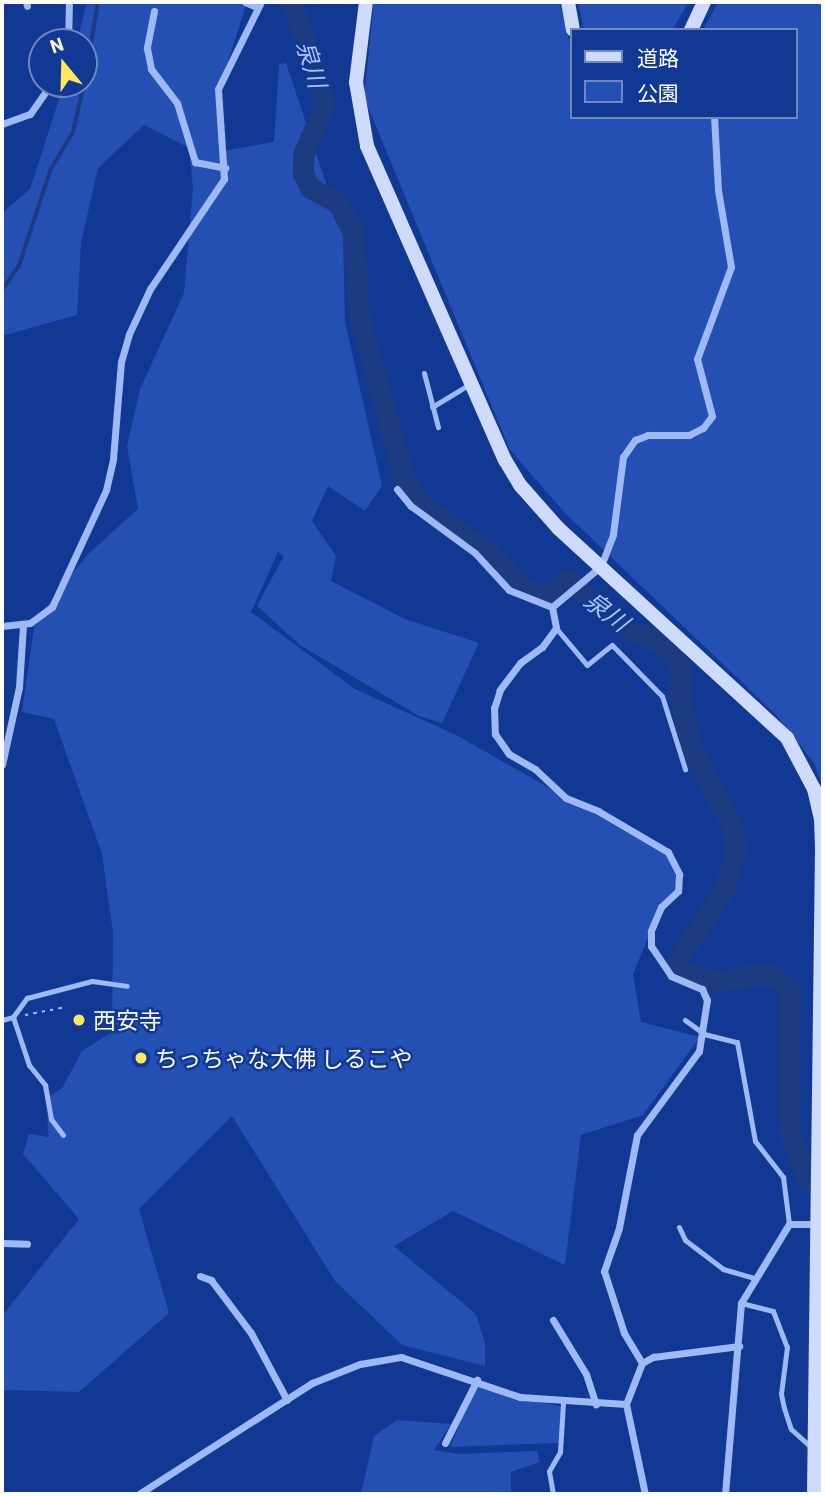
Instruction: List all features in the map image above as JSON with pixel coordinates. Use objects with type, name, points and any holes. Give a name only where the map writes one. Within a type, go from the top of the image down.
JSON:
[{"type":"street","points":[[68,28],[69,2]]},
{"type":"street","points":[[2,626],[23,625],[40,617],[56,601],[106,490],[113,459],[121,362],[134,322],[150,289],[218,193],[225,169],[218,89],[258,5],[245,2]]},
{"type":"street","points":[[366,2],[356,82],[367,146],[470,384],[520,485],[601,566],[771,720],[792,746],[814,789],[821,819],[822,849],[820,1224],[814,1494]]},
{"type":"street","points":[[568,2],[573,28]]},
{"type":"street","points":[[692,28],[704,2]]},
{"type":"street","points":[[154,11],[147,48],[151,69],[177,103],[195,162],[225,169]]},
{"type":"street","points":[[2,124],[30,114],[41,98]]},
{"type":"street","points":[[552,607],[601,566],[613,534],[623,457],[635,440],[648,435],[689,435],[703,428],[712,416],[697,359],[731,267],[718,190],[713,119]]},
{"type":"street","points":[[397,489],[411,506],[475,553],[509,590],[552,607]]},
{"type":"street","points":[[552,607],[556,628],[542,647],[520,663],[500,690],[494,708],[495,734],[509,754],[535,768],[566,798],[598,811],[668,852],[675,862],[678,891],[661,906],[650,931],[651,946],[671,976],[702,989],[707,1000],[704,1034],[684,1076],[637,1135],[626,1198],[604,1271],[624,1333],[642,1363]]},
{"type":"street","points":[[2,765],[19,687],[23,625]]},
{"type":"street","points":[[725,1494],[741,1303],[789,1224],[820,1224]]},
{"type":"street","points":[[2,1243],[27,1244]]},
{"type":"street","points":[[200,1276],[211,1280],[251,1333],[287,1400]]},
{"type":"street","points":[[553,1320],[586,1374],[596,1404]]},
{"type":"street","points":[[645,1494],[626,1404],[642,1363],[668,1353],[739,1346]]},
{"type":"street","points":[[139,1494],[329,1374],[401,1357],[477,1380],[520,1397],[563,1403],[626,1404]]},
{"type":"street","points":[[445,1443],[477,1380]]},
{"type":"lane","points":[[424,373],[438,427]]},
{"type":"lane","points":[[432,407],[470,384]]},
{"type":"lane","points":[[556,628],[587,665],[612,645],[662,696],[685,769]]},
{"type":"lane","points":[[2,1020],[13,1017],[27,998],[92,981],[127,986]]},
{"type":"lane","points":[[13,1017],[29,1065],[45,1085],[51,1119],[62,1135]]},
{"type":"lane","points":[[685,1020],[704,1034],[737,1042],[755,1141],[783,1177],[789,1224]]},
{"type":"lane","points":[[679,1227],[685,1240],[723,1269],[754,1278]]},
{"type":"lane","points":[[741,1303],[773,1311],[788,1347],[781,1394],[784,1408],[791,1429],[814,1450]]},
{"type":"lane","points":[[553,1494],[549,1471],[561,1452],[563,1403]]},
{"type":"path","points":[[13,1017],[62,1008]]},
{"type":"green space","points":[[87,2],[247,2],[218,92],[223,151],[274,142],[279,64],[286,63],[343,234],[345,322],[382,486],[365,511],[328,486],[312,521],[336,556],[331,581],[405,619],[479,643],[442,723],[419,716],[300,645],[257,606],[284,556],[278,552],[251,612],[355,689],[458,736],[673,859],[678,891],[651,931],[633,974],[641,1022],[700,1037],[643,1115],[581,1135],[565,1265],[453,1211],[394,1246],[476,1314],[485,1343],[485,1366],[402,1345],[335,1281],[232,1116],[139,1209],[169,1313],[79,1392],[2,1390],[2,1316],[79,1219],[23,1154],[29,1134],[48,1137],[47,1098],[62,1088],[82,1051],[112,1032],[113,933],[102,854],[54,719],[22,712],[35,621],[87,555],[138,509],[127,446],[140,389],[184,293],[193,188],[189,148],[144,125],[98,168],[81,243],[77,315],[2,336],[2,213],[30,189],[59,98],[98,98],[98,28],[80,28]]},
{"type":"green space","points":[[374,2],[559,2],[570,43],[570,119],[797,119],[797,28],[704,28],[718,2],[823,2],[823,788],[814,763],[777,716],[565,513],[510,450],[364,97]]},
{"type":"green space","points":[[578,2],[689,2],[673,28],[584,28]]},
{"type":"green space","points":[[476,1387],[562,1407],[559,1443],[450,1447]]},
{"type":"green space","points":[[397,1420],[451,1424],[434,1450],[458,1454],[537,1451],[540,1462],[511,1472],[511,1494],[361,1494],[374,1436]]},
{"type":"waterway","points":[[94,28],[98,2]]},
{"type":"waterway","name":"泉川","points":[[291,2],[321,84],[324,106],[303,155],[303,174],[310,188],[338,203],[354,234],[358,313],[404,478],[420,503],[492,555],[522,587],[545,596],[568,580],[621,627],[665,644],[681,666],[679,692],[692,750],[731,823],[736,847],[724,891],[677,961],[681,970],[714,982],[769,973],[789,988],[789,1129],[807,1180]]},
{"type":"waterway","points":[[2,290],[19,266],[50,171],[73,132],[81,98]]},
{"type":"place","name":"西安寺","points":[[79,1020]]},
{"type":"place","name":"ちっちゃな大佛 しるこや","points":[[141,1058]]}]
